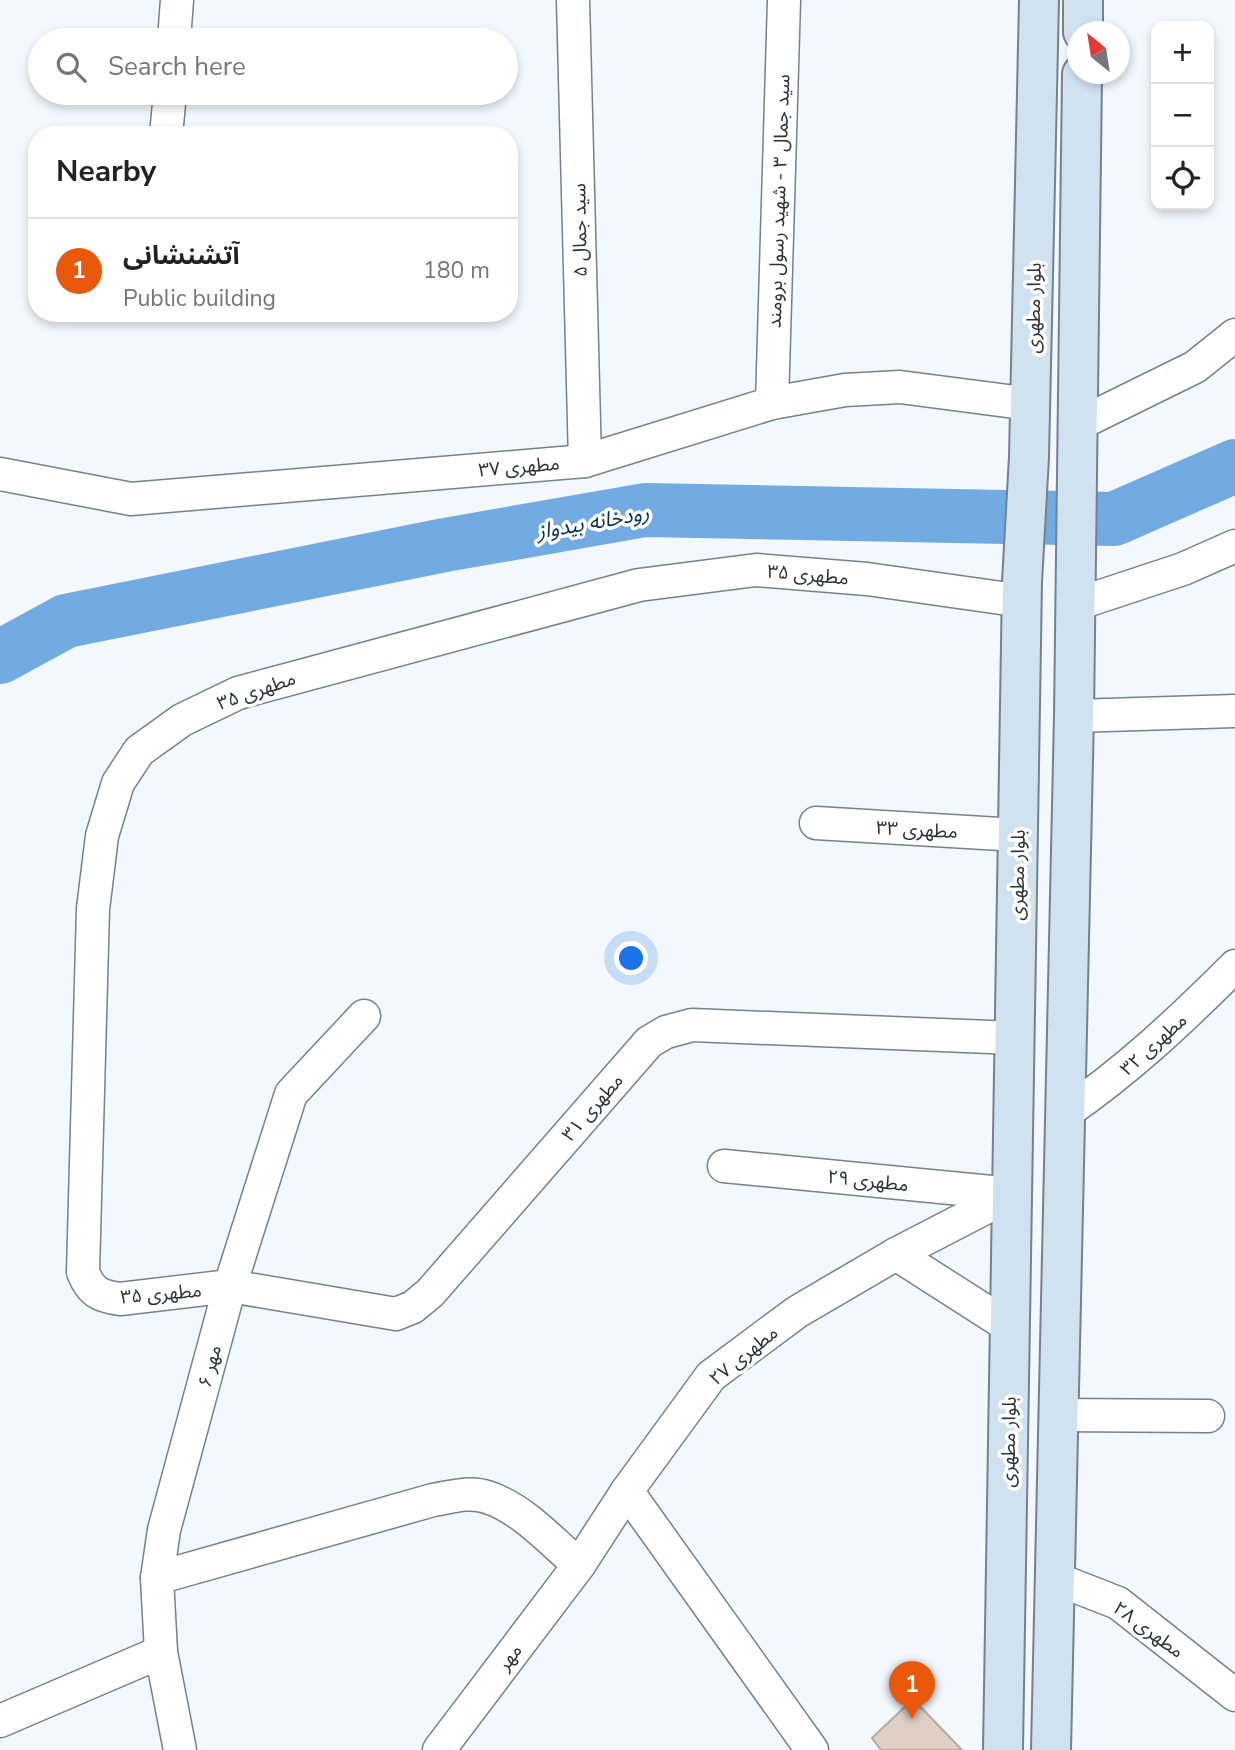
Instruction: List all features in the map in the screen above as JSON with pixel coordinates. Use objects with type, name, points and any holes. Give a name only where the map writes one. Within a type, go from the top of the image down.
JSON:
[{"type":"main road","name":"بلوار مطهری","points":[[1003,1742],[1022,592],[1030,457],[1039,0]]},
{"type":"main road","points":[[1083,0],[1083,21]]},
{"type":"main road","points":[[1003,1742],[1051,1742],[1074,716],[1082,84]]},
{"type":"main road","points":[[1026,523],[1075,527]]},
{"type":"street","points":[[175,28],[177,0]]},
{"type":"street","name":"سید جمال ۵","points":[[573,0],[584,461]]},
{"type":"street","name":"سید جمال ۳ - شهید رسول برومند","points":[[772,402],[783,0]]},
{"type":"street","points":[[167,126],[169,105]]},
{"type":"street","points":[[1077,425],[1195,367],[1235,335]]},
{"type":"street","name":"مطهری ۳۷","points":[[0,474],[131,499],[584,461],[772,402],[845,390],[900,387],[1031,404]]},
{"type":"street","points":[[1075,594],[1183,569],[1235,546]]},
{"type":"street","name":"مطهری ۳۵","points":[[230,1286],[120,1299],[102,1297],[89,1288],[83,1272],[96,885],[102,836],[118,783],[139,751],[182,720],[238,693],[639,585],[756,570],[1022,592]]},
{"type":"street","points":[[1074,716],[1235,711]]},
{"type":"street","name":"مطهری ۳۳","points":[[816,823],[1018,835]]},
{"type":"street","name":"مطهری ۳۲","points":[[1063,1114],[1109,1083],[1169,1032],[1235,966]]},
{"type":"street","name":"مهر ۶","points":[[180,1750],[161,1652],[157,1578],[164,1530],[230,1286],[291,1094],[364,1016]]},
{"type":"street","name":"مطهری ۳۱","points":[[230,1286],[371,1312],[396,1314],[413,1307],[430,1293],[649,1042],[666,1032],[692,1025],[1015,1038]]},
{"type":"street","name":"مطهری ۲۹","points":[[724,1166],[1012,1194]]},
{"type":"street","name":"مطهری ۲۷","points":[[579,1565],[627,1491],[711,1376],[797,1312],[896,1254],[1012,1194]]},
{"type":"street","points":[[896,1254],[1010,1327]]},
{"type":"street","points":[[1057,1415],[1208,1416]]},
{"type":"street","points":[[627,1491],[812,1750]]},
{"type":"street","points":[[157,1578],[433,1500],[465,1494],[487,1496],[514,1510],[579,1565]]},
{"type":"street","name":"مهر","points":[[439,1750],[579,1565]]},
{"type":"street","name":"مطهری ۲۸","points":[[1054,1578],[1118,1603],[1235,1695]]},
{"type":"street","points":[[0,1721],[161,1652]]},
{"type":"building","points":[[913,1699],[962,1750],[881,1750],[872,1738]]},
{"type":"waterway","name":"رودخانه بیدواز","points":[[0,657],[66,621],[445,545],[645,510],[1114,519],[1235,466]]},
{"type":"place","name":"آتشنشانی","points":[[912,1719]]}]
